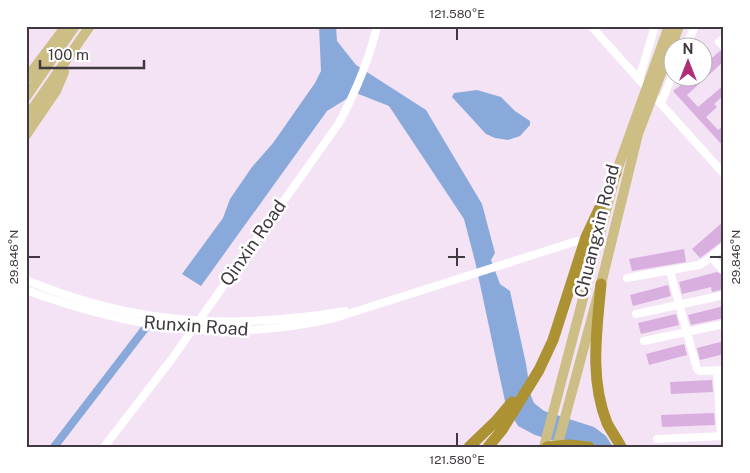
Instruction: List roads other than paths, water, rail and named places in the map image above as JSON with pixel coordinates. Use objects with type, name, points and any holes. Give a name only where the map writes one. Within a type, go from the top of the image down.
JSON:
[{"type":"highway","points":[[488,447],[502,430],[539,370],[553,340],[586,238],[616,173]]},
{"type":"highway","points":[[601,284],[595,355],[599,398],[608,425],[621,447]]},
{"type":"highway","points":[[469,447],[496,421],[539,370]]},
{"type":"highway","points":[[546,447],[569,445],[589,447]]},
{"type":"main road","points":[[26,79],[66,26]]},
{"type":"main road","points":[[26,97],[75,26]]},
{"type":"main road","points":[[26,118],[90,26]]},
{"type":"main road","name":"Chuangxin Road","points":[[546,447],[616,173],[669,26]]},
{"type":"main road","name":"Chuangxin Road","points":[[557,447],[601,284],[638,134],[679,26]]},
{"type":"main road","points":[[26,135],[56,90],[70,55]]},
{"type":"street","name":"Qinxin Road","points":[[104,447],[198,321],[339,123],[359,84],[372,51],[378,26]]},
{"type":"street","points":[[591,26],[724,174]]},
{"type":"street","points":[[639,78],[655,26]]},
{"type":"street","points":[[690,38],[695,26]]},
{"type":"street","points":[[724,38],[719,42],[724,47]]},
{"type":"street","points":[[661,103],[667,88]]},
{"type":"street","name":"Runxin Road","points":[[26,290],[86,310],[127,320],[220,332],[261,331],[300,326],[335,318],[577,241]]},
{"type":"street","points":[[627,278],[699,265],[724,246]]},
{"type":"street","points":[[710,258],[724,271]]},
{"type":"street","points":[[657,439],[723,436],[720,370],[700,371],[697,369],[670,271]]},
{"type":"street","name":"Runxin Road","points":[[26,280],[52,291],[100,306],[173,319],[271,321],[367,308]]},
{"type":"street","points":[[636,314],[724,295]]},
{"type":"street","points":[[644,341],[724,324]]},
{"type":"water","points":[[319,26],[336,26],[337,41],[356,65],[426,110],[482,204],[495,253],[491,260],[500,284],[510,291],[534,403],[544,411],[594,427],[606,436],[613,447],[574,447],[535,435],[518,426],[506,406],[475,261],[464,219],[389,106],[356,93],[327,111],[201,286],[182,274],[223,218],[230,199],[252,167],[273,143],[315,83],[321,71]]},
{"type":"water","points":[[477,90],[501,97],[515,111],[530,121],[530,125],[520,136],[508,140],[486,134],[452,97],[454,93]]},
{"type":"waterway","points":[[54,447],[153,318]]}]
